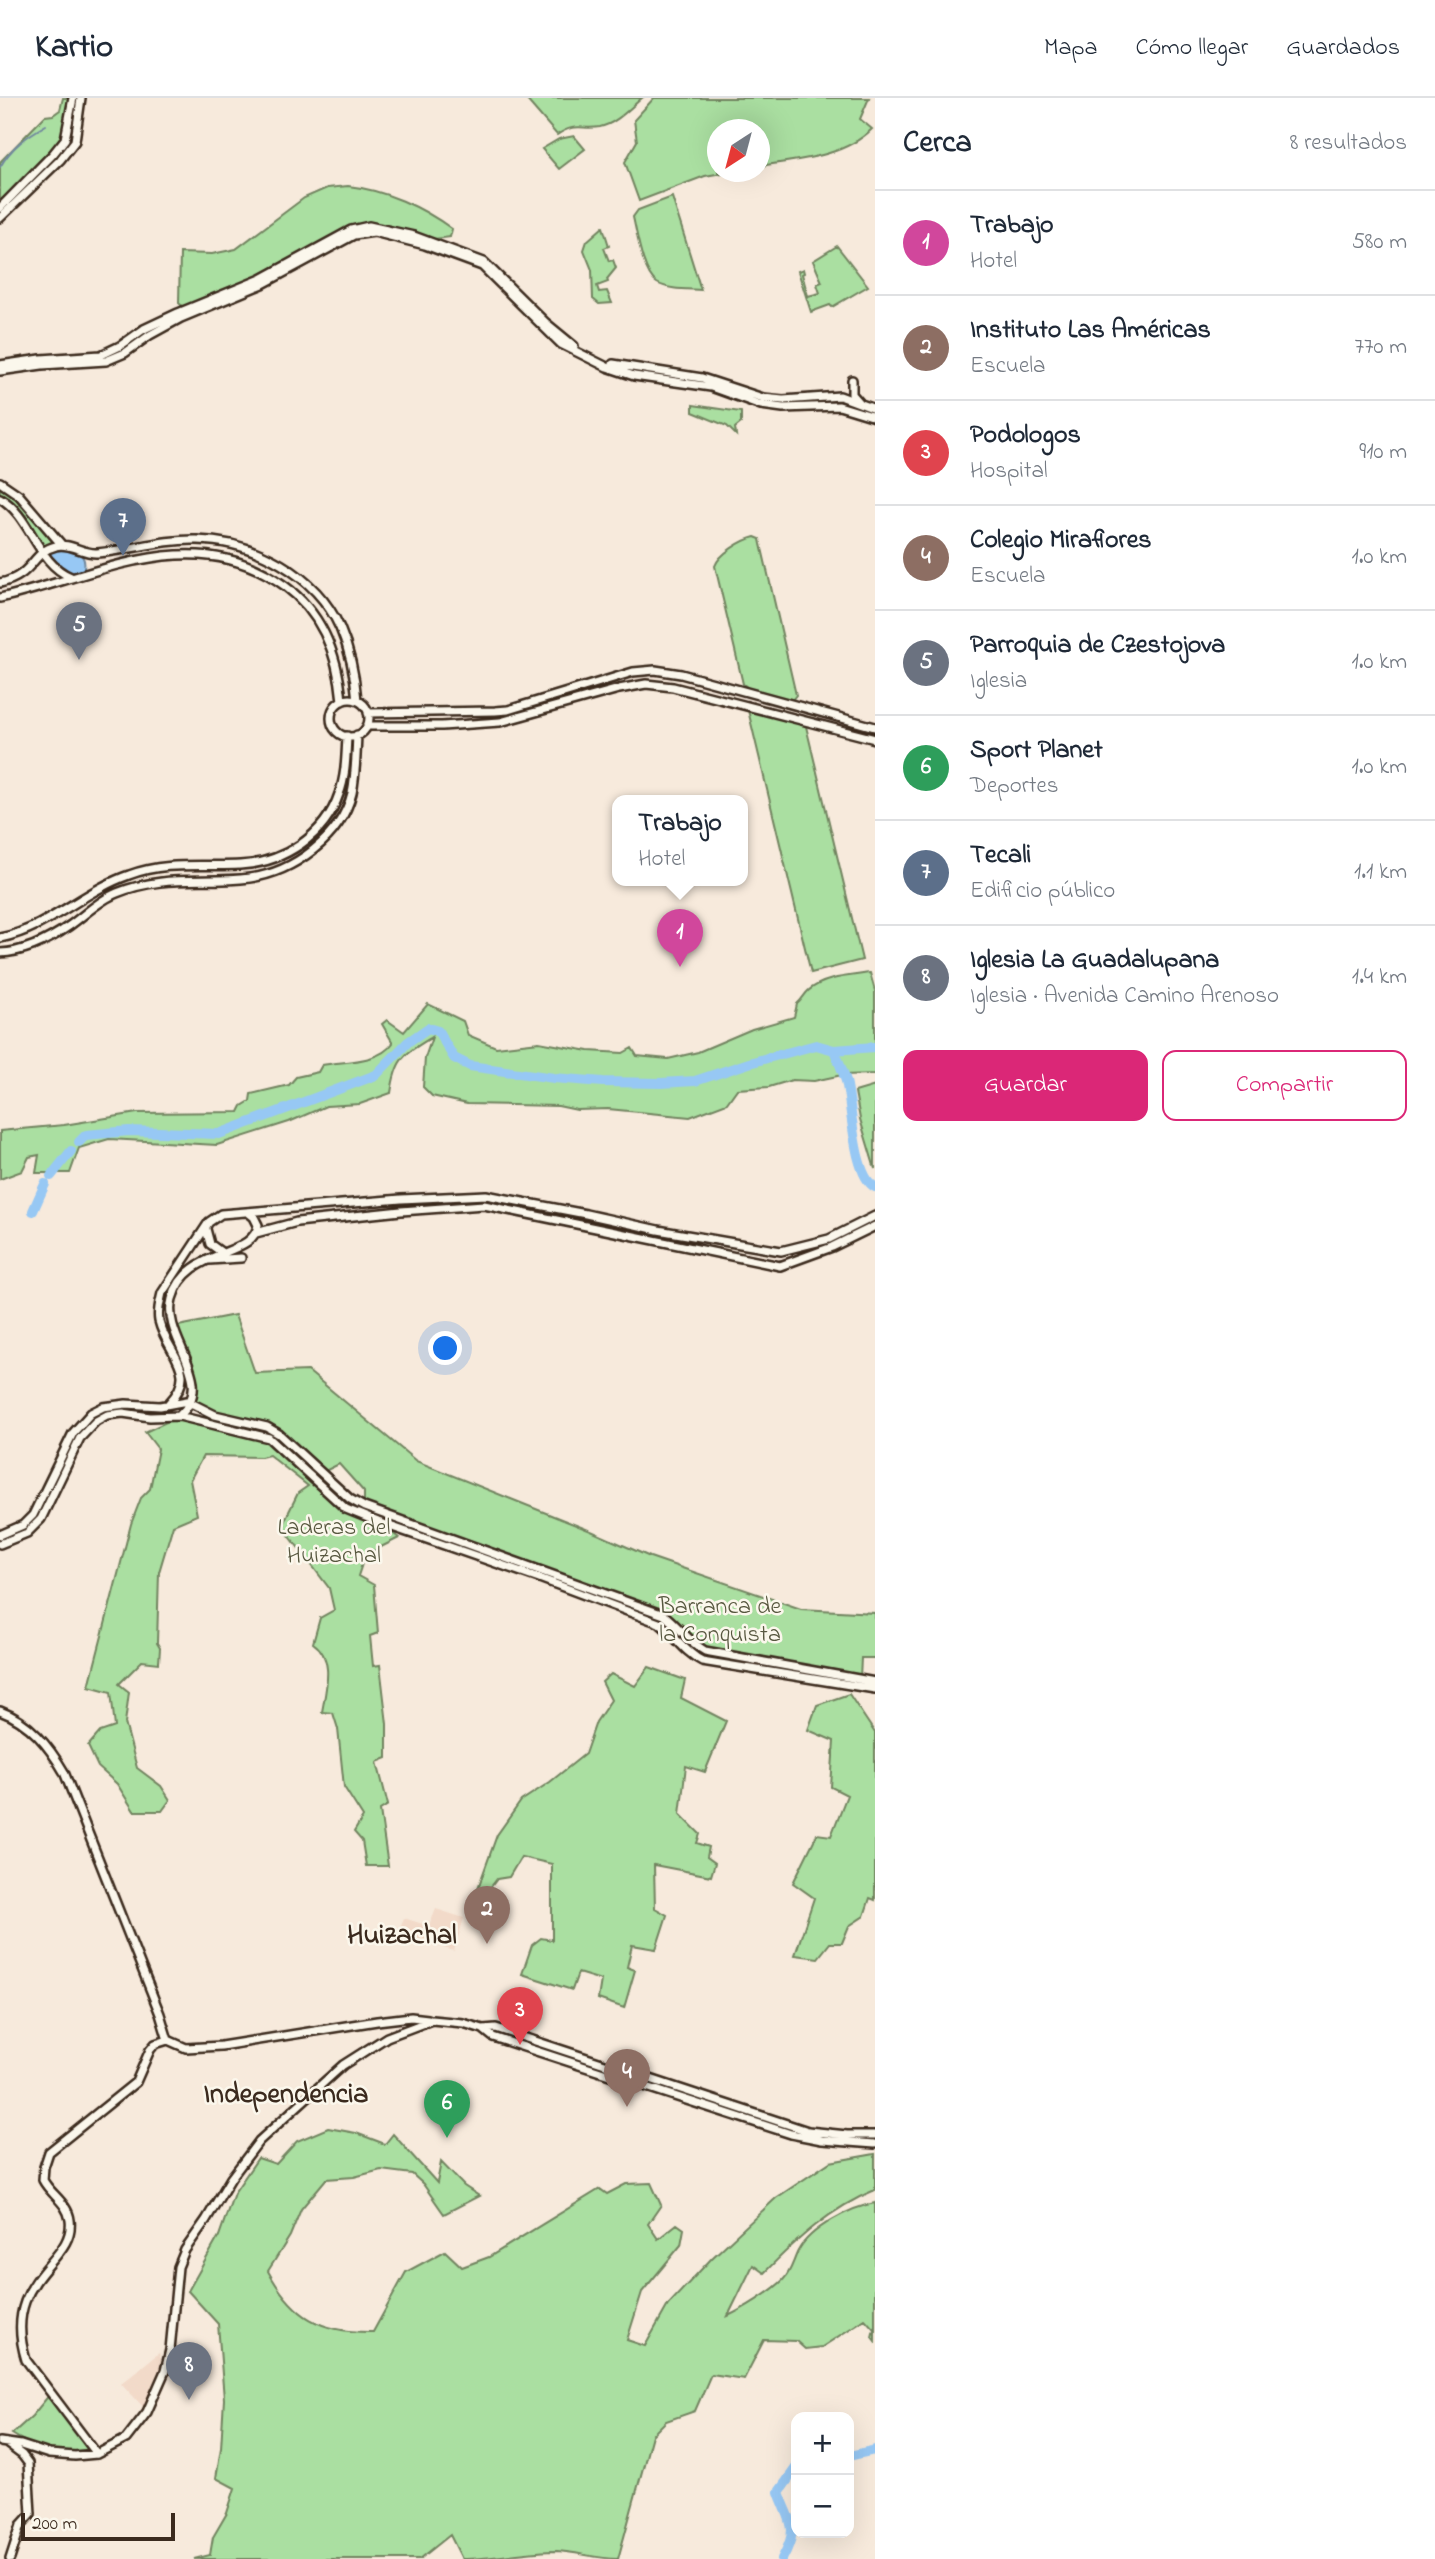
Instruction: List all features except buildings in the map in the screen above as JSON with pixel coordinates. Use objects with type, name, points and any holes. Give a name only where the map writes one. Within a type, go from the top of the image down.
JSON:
[{"type":"main road","points":[[0,208],[68,135],[74,98]]},
{"type":"main road","points":[[0,218],[60,160],[75,141],[81,98]]},
{"type":"main road","points":[[0,371],[106,361],[125,353],[181,318],[257,287],[360,227],[375,226],[397,231],[484,262],[562,339],[609,363],[626,368],[702,378],[763,398],[783,400],[840,397],[875,409]]},
{"type":"main road","points":[[0,365],[101,355],[156,324],[261,279],[357,233],[374,232],[396,236],[482,266],[561,344],[598,364],[634,376],[710,387],[761,405],[783,408],[839,406],[875,417]]},
{"type":"main road","points":[[852,380],[852,394],[863,405]]},
{"type":"main road","points":[[0,482],[19,495],[61,544],[95,553],[196,540],[219,541],[254,550],[304,581],[333,615],[350,657],[357,700],[368,713],[367,726],[358,735],[351,795],[337,822],[309,854],[288,867],[249,878],[145,883],[99,902],[69,926],[43,941],[16,952],[0,953]]},
{"type":"main road","points":[[0,498],[17,513],[56,569],[72,578]]},
{"type":"main road","points":[[0,583],[25,573],[42,551],[61,544]]},
{"type":"main road","points":[[0,598],[129,562],[207,554],[246,562],[295,593],[314,615],[330,643],[342,701]]},
{"type":"main road","points":[[368,713],[508,709],[618,676],[655,670],[681,674],[875,727]]},
{"type":"main road","points":[[367,726],[442,726],[500,722],[597,694],[646,684],[673,687],[875,739]]},
{"type":"main road","points":[[357,700],[342,701],[332,711],[331,721],[339,733],[347,736],[358,735]]},
{"type":"main road","points":[[827,727],[830,715]]},
{"type":"main road","points":[[0,938],[32,929],[95,890],[138,872],[182,864],[252,864],[275,858],[299,846],[318,829],[340,793],[347,736]]},
{"type":"main road","points":[[160,867],[157,874],[162,881]]},
{"type":"main road","points":[[138,872],[145,878],[145,883]]},
{"type":"main road","points":[[168,1404],[183,1385],[182,1373],[159,1321],[159,1306],[168,1281],[209,1222],[232,1211],[249,1213],[401,1199],[486,1195],[769,1250],[794,1250],[829,1239],[875,1216]]},
{"type":"main road","points":[[368,1214],[401,1199]]},
{"type":"main road","points":[[179,1416],[191,1403],[193,1388],[170,1311],[178,1284],[188,1271],[197,1265],[221,1252],[239,1247],[256,1233],[297,1222],[368,1214],[492,1207],[780,1266],[832,1247],[875,1226]]},
{"type":"main road","points":[[249,1213],[257,1221],[256,1233]]},
{"type":"main road","points":[[206,1229],[210,1244],[221,1252]]},
{"type":"main road","points":[[761,1262],[768,1256],[769,1250]]},
{"type":"main road","points":[[187,1255],[197,1265]]},
{"type":"main road","points":[[205,1260],[241,1258]]},
{"type":"main road","points":[[0,1535],[23,1525],[33,1515],[73,1433],[91,1413],[116,1405],[168,1404],[182,1401],[215,1415],[267,1427],[279,1434],[350,1500],[364,1507],[664,1615],[678,1626],[691,1642],[705,1651],[875,1682]]},
{"type":"main road","points":[[197,1421],[202,1410]]},
{"type":"main road","points":[[0,1544],[27,1532],[41,1519],[80,1438],[96,1421],[107,1415],[123,1413],[179,1416],[269,1438],[346,1509],[659,1623],[671,1632],[691,1655],[702,1661],[875,1689]]},
{"type":"main road","points":[[805,1679],[806,1670]]},
{"type":"main road","points":[[0,1711],[22,1723],[50,1747],[64,1772],[168,2040]]},
{"type":"main road","points":[[97,2454],[26,2360],[18,2343],[17,2311],[25,2288],[57,2251],[69,2232],[70,2217],[66,2208],[43,2180],[49,2151],[136,2082],[155,2044],[168,2040],[186,2048],[264,2041],[400,2019],[463,2023],[482,2029],[493,2037],[791,2134],[822,2140],[875,2144]]},
{"type":"main road","points":[[3,2442],[62,2456],[97,2454],[126,2439],[148,2412],[165,2371],[170,2350],[178,2267],[185,2250],[231,2178],[259,2141],[342,2065],[387,2036],[432,2020]]},
{"type":"main road","points":[[482,2029],[496,2028],[808,2131],[875,2135]]},
{"type":"main road","points":[[3,2442],[22,2455],[28,2463],[31,2514],[21,2525],[10,2559]]},
{"type":"shaded area","points":[[436,1909],[464,1918],[454,1951],[397,1934],[404,1918],[429,1926]]},
{"type":"shaded area","points":[[159,2353],[163,2365],[146,2410],[121,2383]]},
{"type":"green space","points":[[63,98],[72,98],[66,135],[0,205],[0,162],[45,116],[60,110]]},
{"type":"green space","points":[[525,98],[642,98],[612,123],[593,128],[574,128],[557,135]]},
{"type":"green space","points":[[654,98],[869,98],[860,119],[872,129],[848,146],[834,151],[770,164],[770,119],[707,119],[707,176],[639,201],[625,162],[637,141],[634,120]]},
{"type":"green space","points":[[574,136],[585,149],[559,169],[542,149],[559,139]]},
{"type":"green space","points":[[348,186],[376,191],[416,207],[452,229],[450,237],[434,239],[369,224],[350,228],[267,273],[184,308],[179,303],[180,253],[212,254],[236,249],[304,198],[327,188]]},
{"type":"green space","points":[[672,197],[701,290],[673,288],[657,283],[648,271],[641,253],[633,217],[638,210]]},
{"type":"green space","points":[[603,227],[609,246],[604,248],[609,261],[613,260],[616,268],[607,279],[608,282],[597,286],[599,292],[607,291],[612,303],[599,304],[593,299],[592,270],[584,250],[587,241]]},
{"type":"green space","points":[[837,246],[868,286],[832,307],[830,305],[811,312],[798,271],[803,269],[808,296],[820,293],[817,284],[822,282],[813,261]]},
{"type":"green space","points":[[693,405],[741,412],[741,423],[735,428],[736,435],[727,426],[693,412]]},
{"type":"green space","points":[[0,483],[18,496],[60,543],[44,549],[0,498]]},
{"type":"green space","points":[[755,537],[760,539],[796,695],[792,700],[751,690],[743,684],[715,566],[732,548]]},
{"type":"green space","points":[[747,706],[805,722],[862,960],[811,973]]},
{"type":"green space","points":[[870,973],[875,991],[875,1074],[842,1075],[814,1081],[792,1080],[769,1087],[737,1089],[727,1103],[690,1117],[608,1109],[577,1110],[558,1106],[467,1104],[432,1096],[423,1087],[425,1058],[432,1037],[402,1059],[395,1072],[391,1093],[360,1104],[326,1106],[289,1122],[217,1145],[109,1139],[79,1148],[70,1173],[36,1173],[39,1155],[29,1157],[22,1171],[0,1179],[0,1131],[64,1125],[137,1113],[239,1112],[242,1106],[250,1101],[251,1094],[289,1085],[296,1077],[318,1072],[322,1065],[370,1058],[387,1050],[393,1043],[382,1024],[387,1020],[404,1032],[428,1004],[463,1021],[468,1035],[496,1047],[539,1042],[589,1051],[623,1053],[632,1048],[637,1056],[668,1059],[698,1052],[752,1029],[794,1017],[797,1004],[814,986],[837,978]]},
{"type":"green space","points":[[875,1086],[875,1169],[855,1092]]},
{"type":"green space","name":"Barranca de la Conquista","points":[[235,1315],[255,1373],[308,1371],[416,1461],[650,1557],[801,1609],[875,1613],[875,1658],[861,1658],[860,1679],[705,1651],[664,1615],[364,1507],[364,1492],[339,1464],[321,1473],[267,1427],[215,1415],[192,1403],[190,1371],[173,1327]]},
{"type":"green space","name":"Laderas del Huizachal","points":[[179,1416],[269,1438],[346,1509],[378,1522],[399,1538],[365,1555],[358,1576],[374,1585],[378,1633],[370,1636],[373,1666],[380,1665],[387,1724],[387,1758],[377,1762],[388,1805],[380,1810],[388,1866],[366,1866],[362,1841],[354,1832],[363,1817],[344,1787],[338,1729],[333,1713],[322,1712],[327,1665],[320,1649],[313,1643],[320,1618],[334,1610],[329,1588],[282,1526],[298,1493],[308,1486],[269,1455],[203,1456],[190,1480],[197,1515],[173,1525],[159,1572],[159,1663],[142,1661],[119,1684],[129,1692],[125,1723],[137,1768],[161,1786],[170,1800],[162,1811],[134,1811],[117,1784],[98,1767],[88,1746],[100,1732],[115,1727],[111,1692],[89,1686],[131,1524],[141,1498],[150,1489],[158,1449],[145,1432]]},
{"type":"green space","points":[[649,1667],[685,1680],[681,1698],[726,1721],[705,1772],[686,1766],[680,1814],[700,1834],[697,1843],[709,1847],[707,1857],[715,1863],[711,1876],[654,1865],[655,1908],[667,1915],[656,1949],[632,1945],[627,1967],[635,1970],[624,2008],[598,1999],[601,1980],[578,1973],[572,1990],[522,1974],[532,1945],[541,1938],[552,1940],[552,1864],[521,1857],[509,1877],[497,1879],[487,1892],[477,1891],[497,1835],[521,1801],[585,1754],[596,1722],[611,1700],[602,1682],[611,1674],[635,1686]]},
{"type":"green space","points":[[849,1694],[875,1733],[875,1900],[870,1898],[864,1916],[849,1926],[842,1943],[830,1943],[818,1958],[795,1955],[814,1898],[793,1883],[817,1834],[831,1836],[847,1795],[831,1787],[834,1741],[808,1730],[817,1705]]},
{"type":"green space","points":[[328,2128],[356,2133],[385,2144],[393,2134],[437,2183],[441,2162],[464,2186],[479,2196],[444,2214],[423,2184],[412,2174],[381,2170],[354,2177],[326,2179],[301,2209],[290,2236],[268,2271],[298,2311],[323,2325],[354,2332],[373,2332],[406,2272],[445,2251],[462,2267],[489,2257],[600,2189],[607,2194],[626,2184],[651,2183],[661,2205],[648,2224],[658,2239],[677,2224],[684,2229],[681,2245],[642,2292],[627,2340],[645,2346],[668,2305],[712,2258],[776,2198],[830,2162],[875,2154],[875,2190],[815,2225],[764,2273],[753,2265],[728,2316],[757,2300],[783,2280],[804,2242],[821,2227],[843,2214],[875,2203],[875,2341],[872,2337],[874,2329],[865,2319],[822,2347],[805,2349],[796,2341],[764,2340],[744,2379],[711,2374],[695,2411],[666,2421],[652,2435],[618,2559],[557,2551],[462,2559],[450,2535],[420,2559],[194,2559],[210,2555],[213,2537],[227,2513],[235,2488],[216,2478],[224,2399],[218,2324],[188,2291],[219,2236],[234,2193],[258,2158],[276,2164],[297,2141]]},
{"type":"green space","points":[[50,2394],[94,2449],[51,2449],[31,2444],[12,2434],[32,2416]]},
{"type":"water","points":[[62,545],[78,552],[83,558],[84,568],[79,573],[64,569],[45,550]]},
{"type":"waterway","points":[[0,167],[20,143],[46,125]]},
{"type":"waterway","points":[[79,1142],[86,1135],[129,1131],[219,1134],[376,1075],[408,1042],[428,1028],[438,1031],[454,1058],[470,1066],[603,1082],[695,1081],[816,1045],[834,1050],[875,1047]]},
{"type":"waterway","points":[[834,1050],[846,1081],[854,1138],[862,1169],[875,1187]]},
{"type":"waterway","points":[[51,1176],[71,1151]]},
{"type":"waterway","points":[[33,1211],[45,1184]]},
{"type":"waterway","points":[[854,2455],[875,2450]]},
{"type":"waterway","points":[[782,2559],[792,2531],[790,2518],[779,2492],[791,2475]]},
{"type":"place","name":"Tecali","points":[[123,556]]},
{"type":"place","name":"Parroquia de Czestojova","points":[[79,660]]},
{"type":"place","name":"Trabajo","points":[[680,967]]},
{"type":"place","name":"Instituto Las Américas","points":[[487,1944]]},
{"type":"place","name":"Podologos","points":[[520,2045]]},
{"type":"place","name":"Colegio Miraflores","points":[[627,2107]]},
{"type":"place","name":"Sport Planet","points":[[447,2138]]},
{"type":"place","name":"Iglesia La Guadalupana","points":[[189,2400]]},
{"type":"district","name":"Huizachal","points":[[402,1933]]},
{"type":"district","name":"Independencia","points":[[286,2092]]}]
